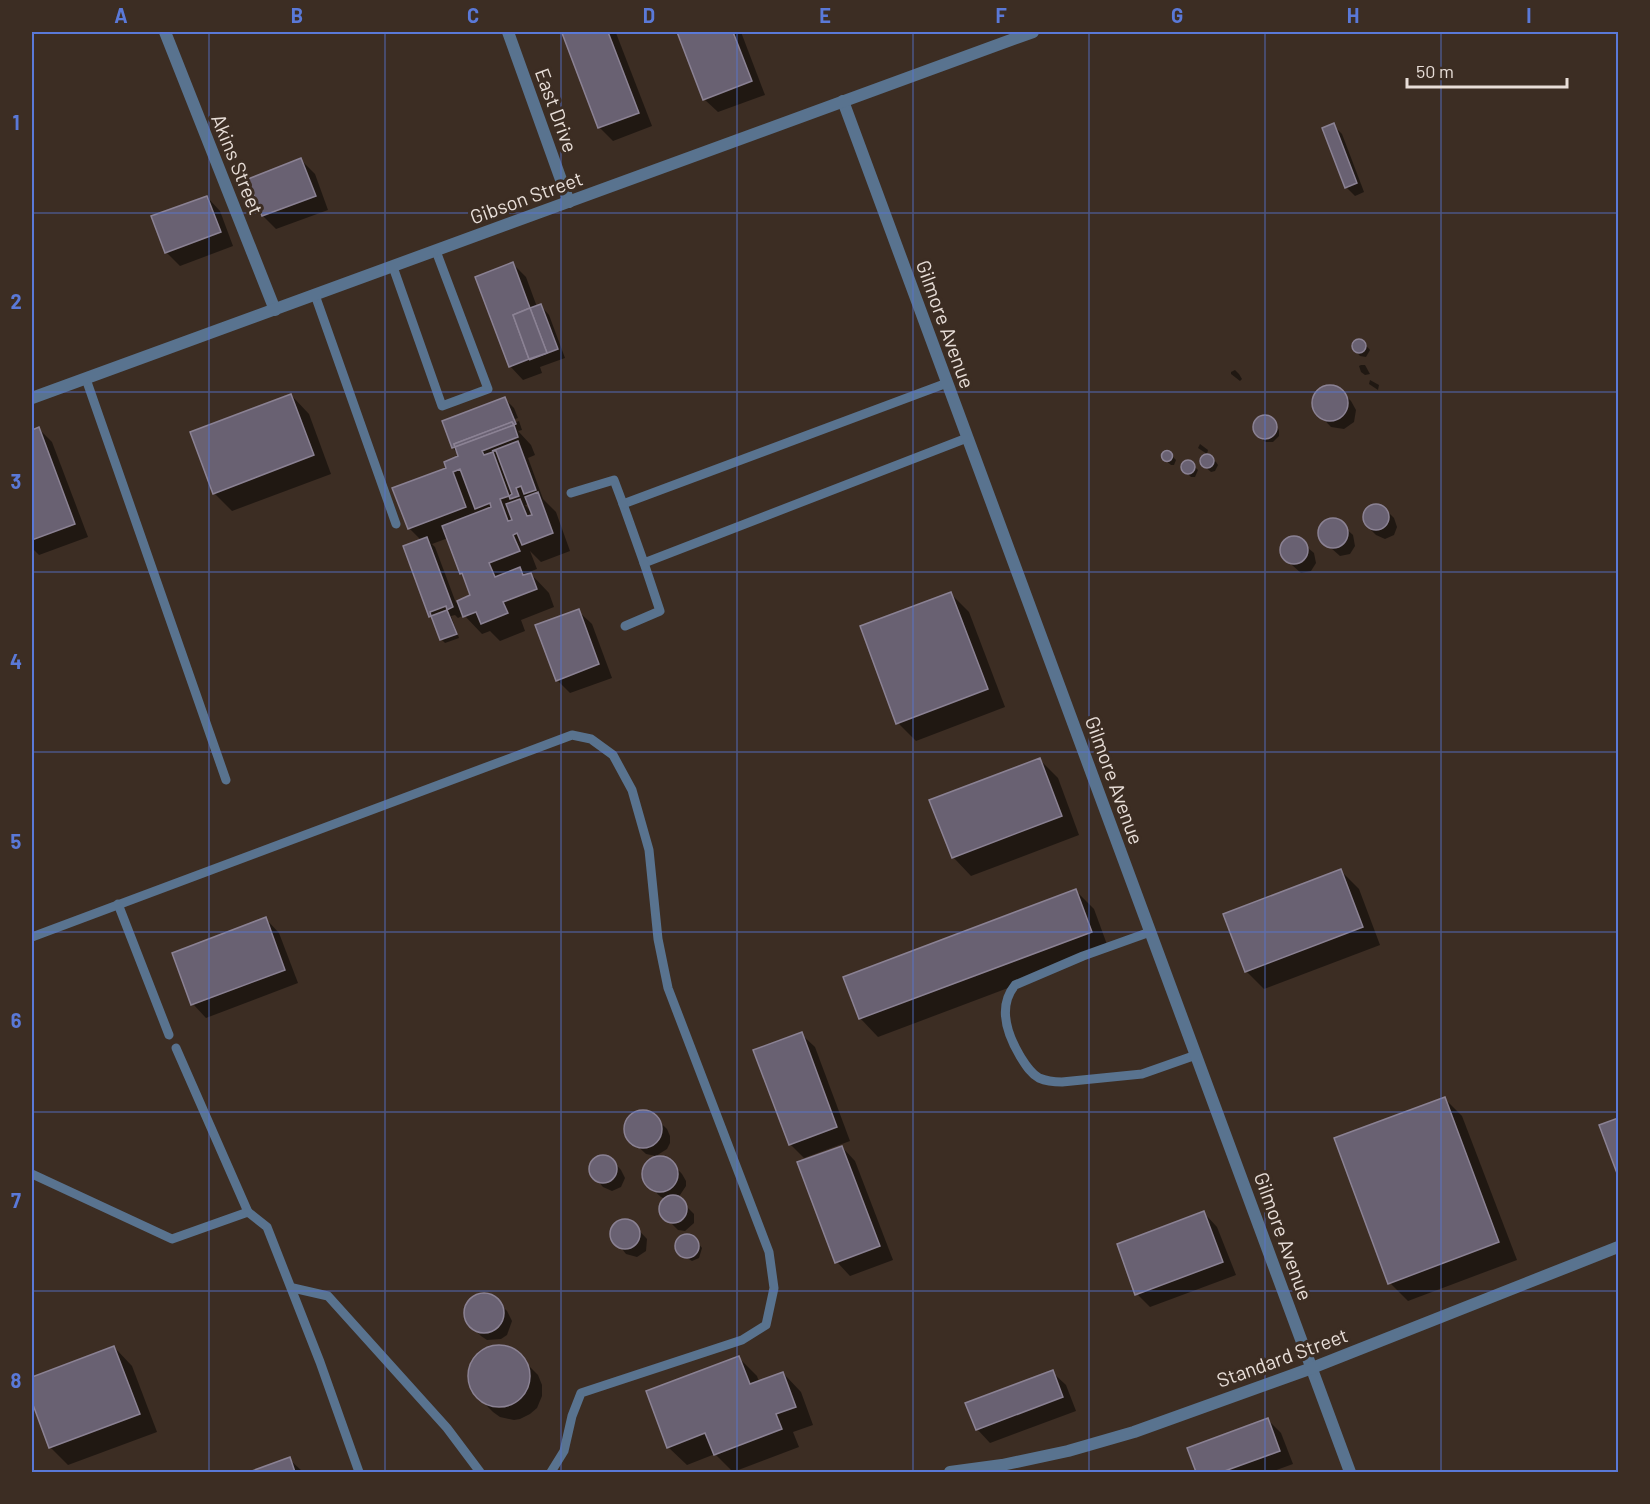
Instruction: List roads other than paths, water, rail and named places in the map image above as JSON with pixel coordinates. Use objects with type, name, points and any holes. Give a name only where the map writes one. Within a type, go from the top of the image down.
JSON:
[{"type":"street","name":"Akins Street","points":[[165,32],[275,310]]},
{"type":"street","name":"East Drive","points":[[508,32],[569,202]]},
{"type":"street","name":"Gibson Street","points":[[32,398],[1033,32]]},
{"type":"street","name":"Gilmore Avenue","points":[[843,101],[1350,1473]]},
{"type":"street","name":"Standard Street","points":[[950,1473],[1068,1451],[1134,1432],[1312,1368],[1618,1247]]},
{"type":"lane","points":[[393,267],[442,406],[488,389],[436,251]]},
{"type":"lane","points":[[315,295],[396,524]]},
{"type":"lane","points":[[86,379],[226,780]]},
{"type":"lane","points":[[623,504],[947,383]]},
{"type":"lane","points":[[644,563],[968,438]]},
{"type":"lane","points":[[571,493],[614,480],[660,611],[625,626]]},
{"type":"lane","points":[[32,937],[572,735],[591,739],[613,755],[632,790],[649,850],[658,939],[668,988],[769,1252],[774,1288],[766,1325],[742,1340],[581,1392],[572,1416],[564,1451],[551,1473]]},
{"type":"lane","points":[[118,904],[170,1035]]},
{"type":"lane","points":[[1150,932],[1083,956],[1015,985],[1007,994],[1005,1006],[1005,1022],[1012,1043],[1027,1067],[1037,1077],[1049,1082],[1142,1074],[1196,1055]]},
{"type":"lane","points":[[176,1048],[248,1212],[267,1227],[293,1288],[359,1473]]},
{"type":"lane","points":[[32,1174],[172,1239],[248,1212]]},
{"type":"lane","points":[[293,1288],[328,1296],[447,1428],[480,1473]]}]
